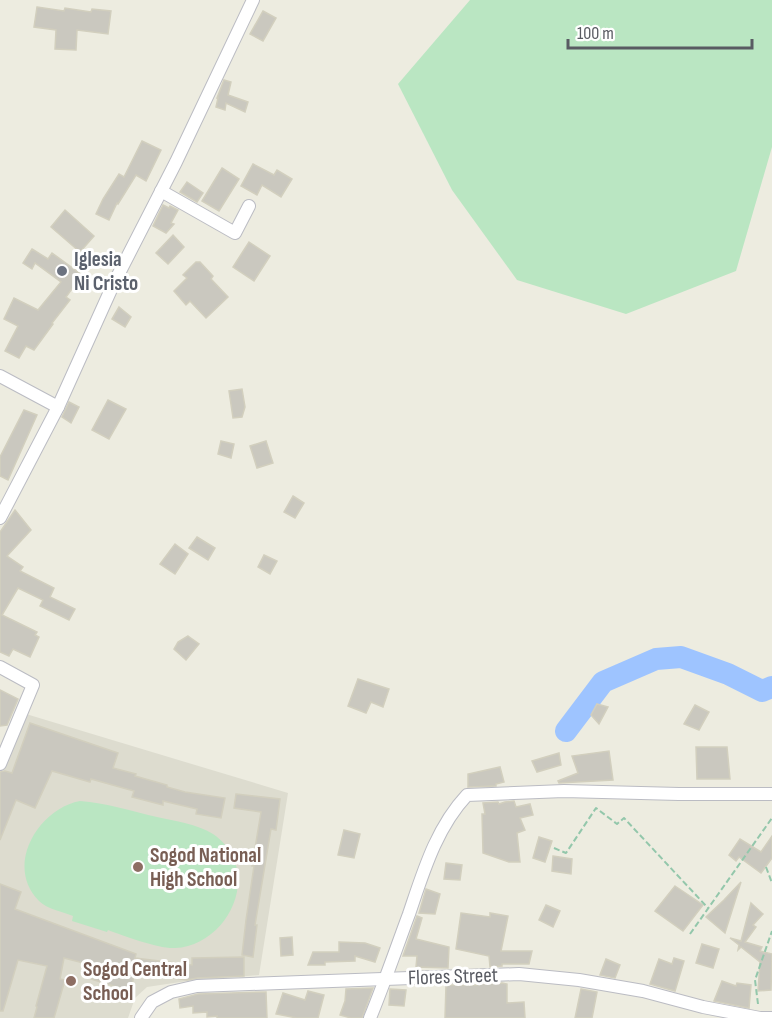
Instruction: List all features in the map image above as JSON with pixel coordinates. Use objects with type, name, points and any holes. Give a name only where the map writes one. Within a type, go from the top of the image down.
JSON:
[{"type":"street","points":[[0,518],[58,407],[113,285],[161,192],[253,0]]},
{"type":"street","points":[[161,192],[235,233],[249,206]]},
{"type":"street","points":[[0,376],[58,407]]},
{"type":"street","points":[[0,667],[33,685],[0,764]]},
{"type":"street","points":[[370,1018],[432,848],[457,806],[467,795],[564,791],[772,794]]},
{"type":"street","name":"Flores Street","points":[[141,1018],[152,1002],[171,992],[197,986],[519,974],[579,980],[643,991],[703,1008],[772,1018]]},
{"type":"path","points":[[554,848],[566,853],[596,808],[617,824],[624,818],[708,908]]},
{"type":"path","points":[[690,934],[772,818]]},
{"type":"path","points":[[766,867],[772,883]]},
{"type":"path","points":[[759,1013],[755,980],[772,931]]},
{"type":"shaded area","name":"Sogod National High School","points":[[26,714],[288,793],[259,975],[147,987],[135,998],[128,1018],[0,1018],[0,779]]},
{"type":"green space","points":[[470,0],[772,0],[772,147],[736,271],[626,314],[517,280],[452,190],[398,84]]},
{"type":"green space","points":[[80,801],[109,805],[186,823],[213,834],[228,849],[236,866],[238,885],[234,903],[225,920],[211,934],[195,944],[168,948],[72,921],[73,916],[42,904],[29,887],[25,872],[26,856],[31,841],[39,827],[51,815],[65,806]]},
{"type":"building","points":[[37,7],[64,11],[65,8],[91,12],[92,9],[111,11],[108,34],[77,30],[76,50],[55,49],[56,30],[34,27]]},
{"type":"building","points":[[263,11],[276,18],[263,41],[250,34]]},
{"type":"building","points":[[224,80],[231,82],[228,95],[248,102],[245,112],[226,103],[225,110],[216,107]]},
{"type":"building","points":[[142,141],[161,150],[146,181],[136,175],[117,203],[109,220],[96,214],[119,174],[124,177]]},
{"type":"building","points":[[253,164],[274,175],[277,170],[292,179],[281,197],[262,185],[257,195],[241,186]]},
{"type":"building","points":[[222,168],[239,179],[219,211],[202,201]]},
{"type":"building","points":[[187,182],[203,193],[197,202],[180,192]]},
{"type":"building","points":[[163,205],[178,210],[171,223],[174,224],[166,233],[153,226]]},
{"type":"building","points":[[65,210],[94,236],[80,252],[51,227]]},
{"type":"building","points":[[173,235],[184,247],[168,264],[156,253]]},
{"type":"building","points":[[249,242],[270,256],[254,281],[233,267]]},
{"type":"building","points":[[32,249],[48,259],[52,253],[82,275],[66,297],[70,300],[34,350],[26,346],[19,358],[5,351],[18,326],[4,319],[14,298],[38,310],[61,282],[35,263],[32,269],[23,263]]},
{"type":"building","points":[[196,262],[200,262],[213,276],[211,279],[228,297],[206,318],[190,301],[186,305],[174,291],[187,278],[183,275]]},
{"type":"building","points":[[119,307],[131,317],[125,327],[112,319]]},
{"type":"building","points":[[242,389],[245,407],[242,417],[233,418],[229,391]]},
{"type":"building","points":[[108,400],[126,409],[109,439],[92,430]]},
{"type":"building","points":[[69,402],[79,407],[71,423],[62,417]]},
{"type":"building","points":[[24,410],[37,415],[8,480],[0,476],[0,457]]},
{"type":"building","points":[[221,441],[234,444],[231,458],[218,454]]},
{"type":"building","points":[[266,441],[273,463],[257,468],[250,446]]},
{"type":"building","points":[[293,496],[304,503],[295,518],[284,512]]},
{"type":"building","points":[[15,510],[31,530],[7,556],[23,567],[20,571],[54,588],[50,597],[75,609],[69,620],[40,606],[43,600],[18,588],[2,615],[37,632],[35,635],[39,637],[30,657],[13,649],[9,656],[0,652],[0,532]]},
{"type":"building","points":[[197,537],[215,548],[208,560],[189,548]]},
{"type":"building","points":[[175,544],[188,554],[175,574],[160,564]]},
{"type":"building","points":[[264,555],[277,561],[270,574],[258,567]]},
{"type":"building","points":[[188,636],[199,644],[186,660],[174,649],[178,642]]},
{"type":"building","points":[[358,679],[389,689],[383,707],[371,702],[366,713],[348,706]]},
{"type":"building","points":[[0,690],[18,699],[7,725],[0,726]]},
{"type":"building","points":[[597,704],[608,707],[599,724],[591,715]]},
{"type":"building","points":[[695,705],[709,712],[699,730],[684,724]]},
{"type":"building","points":[[30,723],[118,753],[113,768],[185,792],[225,798],[221,818],[196,814],[197,809],[163,801],[163,805],[132,797],[134,791],[52,771],[35,808],[16,800],[0,840],[0,772],[12,773]]},
{"type":"building","points":[[696,747],[727,747],[730,779],[697,779]]},
{"type":"building","points":[[609,751],[613,780],[559,783],[558,781],[578,773],[572,756]]},
{"type":"building","points":[[559,753],[561,765],[537,772],[532,761]]},
{"type":"building","points":[[500,767],[504,782],[496,786],[468,787],[468,774]]},
{"type":"building","points":[[236,794],[280,799],[276,830],[271,829],[255,925],[257,925],[253,957],[242,955],[254,866],[252,866],[261,812],[234,808]]},
{"type":"building","points":[[514,801],[516,807],[530,804],[533,815],[520,818],[525,830],[517,833],[520,862],[509,862],[483,853],[482,814],[485,814],[483,803],[498,802],[499,804]]},
{"type":"building","points":[[344,830],[360,834],[354,858],[338,855]]},
{"type":"building","points":[[772,836],[772,858],[761,873],[739,857],[736,861],[729,855],[740,839],[761,852]]},
{"type":"building","points":[[539,837],[552,841],[545,862],[533,858]]},
{"type":"building","points":[[553,856],[572,859],[571,874],[552,871]]},
{"type":"building","points":[[446,863],[462,865],[460,880],[444,879]]},
{"type":"building","points":[[741,882],[725,933],[706,917]]},
{"type":"building","points":[[0,884],[21,892],[15,909],[136,954],[135,958],[192,965],[192,958],[244,957],[244,976],[187,980],[135,973],[130,991],[91,979],[95,966],[64,958],[60,979],[65,980],[54,1018],[34,1018],[47,966],[18,960],[3,1011],[0,1011]]},
{"type":"building","points":[[675,886],[703,905],[683,931],[655,911]]},
{"type":"building","points":[[426,889],[440,894],[435,914],[419,913]]},
{"type":"building","points":[[751,903],[763,914],[753,925],[756,927],[745,942],[762,947],[760,951],[772,954],[771,990],[758,991],[760,962],[741,947],[738,950],[739,945],[730,938],[741,941]]},
{"type":"building","points":[[546,905],[560,911],[553,927],[539,920]]},
{"type":"building","points":[[461,913],[490,917],[490,913],[508,916],[501,951],[532,951],[529,964],[502,964],[502,966],[490,967],[489,956],[456,949]]},
{"type":"building","points":[[417,916],[422,918],[416,939],[449,947],[448,968],[416,967],[417,956],[403,956]]},
{"type":"building","points":[[292,937],[293,955],[281,956],[280,938]]},
{"type":"building","points":[[339,942],[365,943],[380,948],[375,962],[355,956],[355,961],[308,965],[313,952],[339,952]]},
{"type":"building","points":[[702,944],[719,949],[713,968],[696,963]]},
{"type":"building","points":[[674,958],[684,961],[675,991],[650,984],[659,959],[672,964]]},
{"type":"building","points":[[606,959],[620,965],[615,978],[600,975]]},
{"type":"building","points":[[722,981],[736,986],[737,983],[751,985],[749,1008],[714,1001]]},
{"type":"building","points":[[507,984],[507,1003],[524,1002],[525,1018],[445,1018],[446,985]]},
{"type":"building","points":[[373,988],[362,1018],[340,1015],[346,989]]},
{"type":"building","points":[[390,989],[406,990],[404,1006],[389,1005]]},
{"type":"building","points":[[581,989],[597,992],[592,1018],[575,1018]]},
{"type":"building","points":[[308,991],[324,995],[318,1018],[297,1018],[276,1014],[283,993],[305,1000]]},
{"type":"building","points":[[266,992],[267,1018],[207,1017],[207,1012],[193,1013],[193,1006],[180,1008],[179,999],[198,994]]},
{"type":"waterway","points":[[566,731],[603,682],[656,659],[681,657],[728,674],[762,691],[772,687]]},
{"type":"place","name":"Iglesia Ni Cristo","points":[[62,271]]},
{"type":"place","name":"Sogod National High School","points":[[138,867]]},
{"type":"place","name":"Sogod Central School","points":[[71,981]]}]
